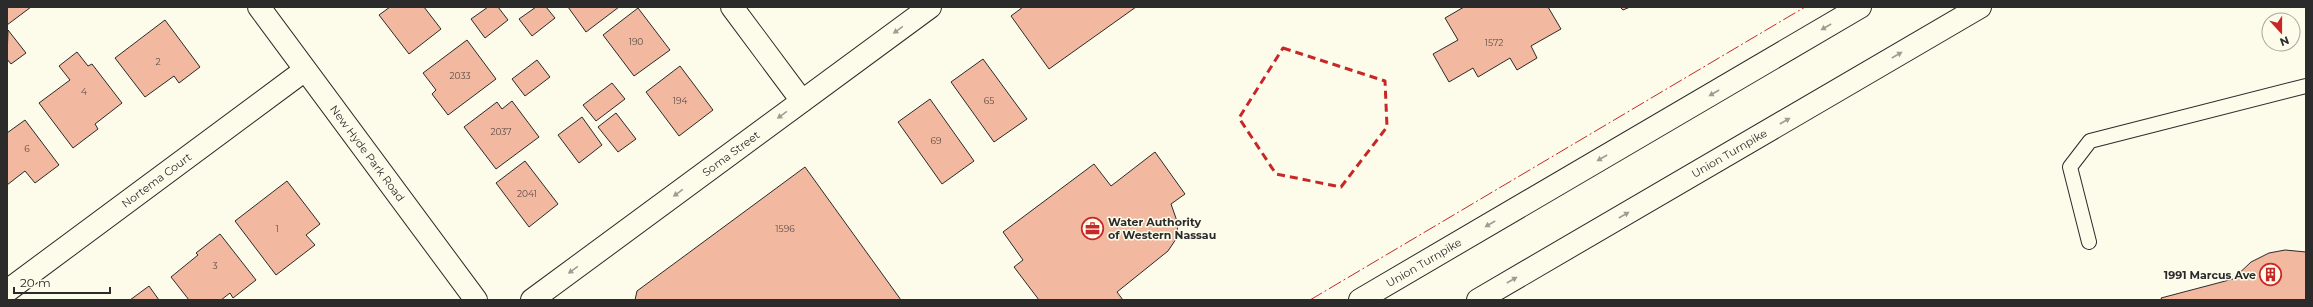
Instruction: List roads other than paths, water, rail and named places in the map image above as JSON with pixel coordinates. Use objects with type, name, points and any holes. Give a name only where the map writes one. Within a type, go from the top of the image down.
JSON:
[{"type":"main road","name":"New Hyde Park Road","points":[[259,7],[476,300]]},
{"type":"main road","points":[[732,7],[802,101]]},
{"type":"main road","name":"Soma Street","points":[[532,300],[930,7]]},
{"type":"main road","name":"Union Turnpike","points":[[1360,300],[1860,7]]},
{"type":"main road","name":"Union Turnpike","points":[[1478,300],[1980,7]]},
{"type":"main road","name":"Nortema Court","points":[[7,290],[305,70]]},
{"type":"lane","points":[[2089,242],[2070,167],[2090,141],[2306,86]]},
{"type":"place","name":"Water Authority of Western Nassau","points":[[1093,228]]},
{"type":"place","name":"1991 Marcus Ave","points":[[2271,275]]}]
